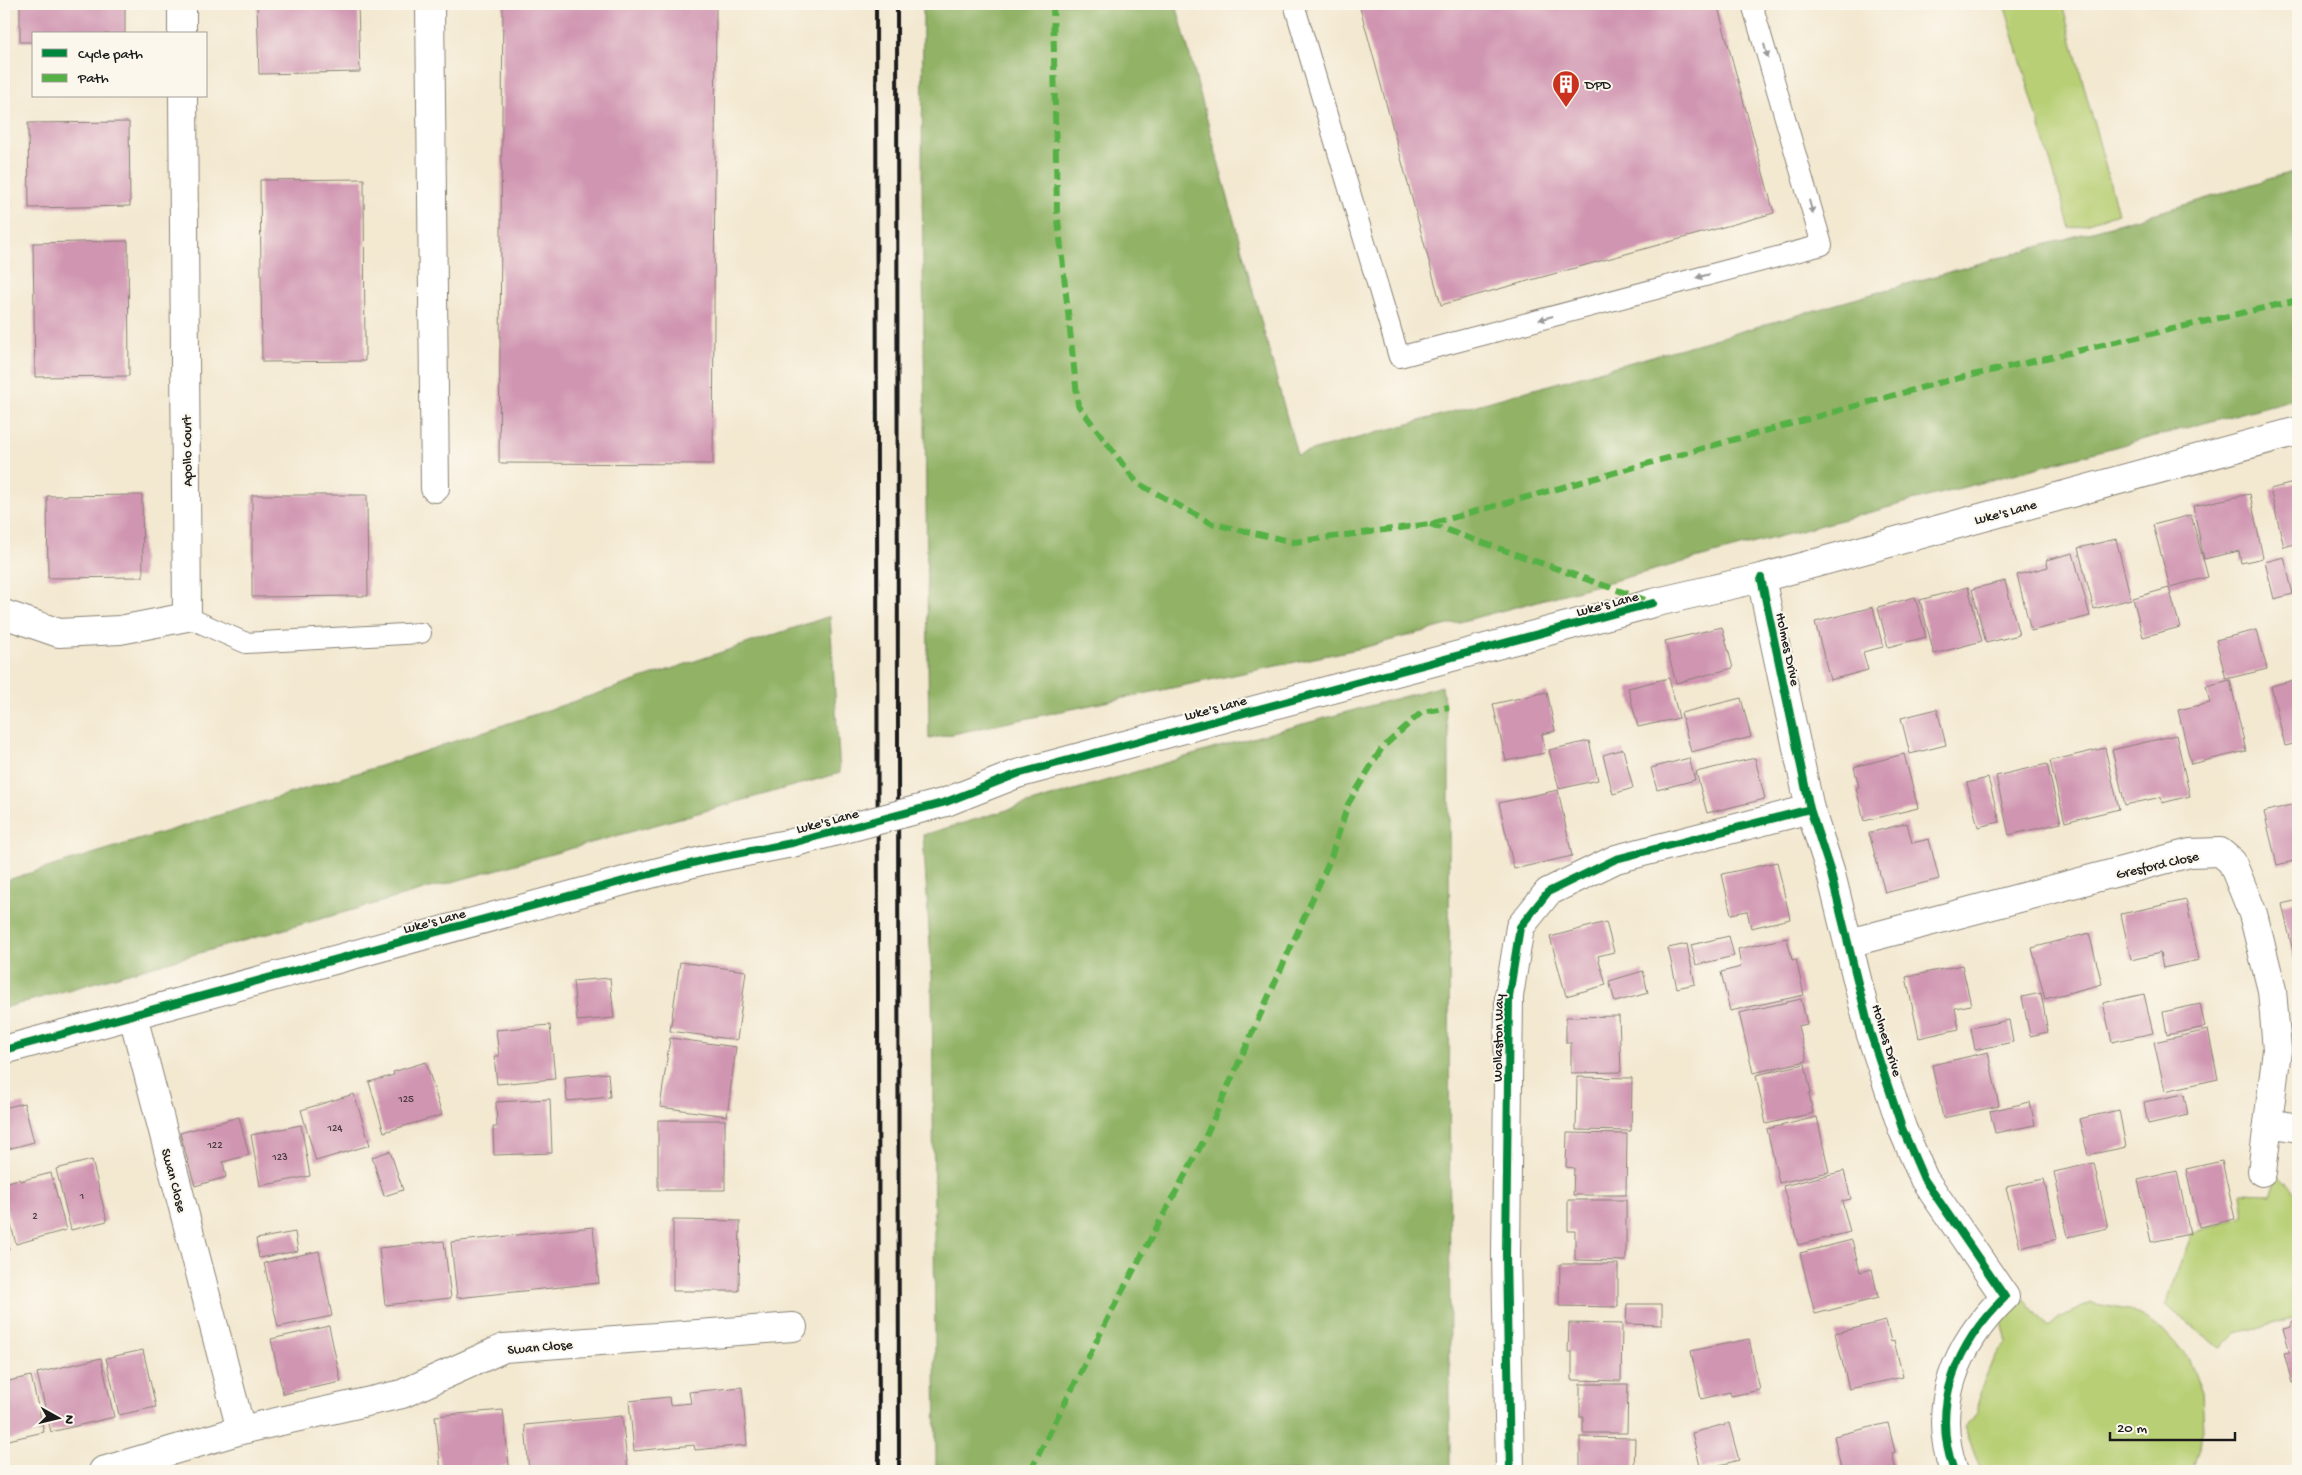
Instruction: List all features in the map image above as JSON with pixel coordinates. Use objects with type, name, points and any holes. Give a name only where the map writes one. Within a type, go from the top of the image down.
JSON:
[{"type":"street","points":[[182,4],[182,32]]},
{"type":"street","points":[[430,4],[435,488]]},
{"type":"street","name":"Apollo Court","points":[[182,98],[187,618]]},
{"type":"street","name":"Luke's Lane","points":[[4,1050],[631,879],[706,860],[792,842],[946,802],[1017,774],[1653,603],[1761,578],[2298,431]]},
{"type":"street","name":"Holmes Drive","points":[[1761,578],[1810,809],[1830,870],[1870,1032],[1902,1128],[1924,1179],[2005,1297],[1989,1312],[1974,1331],[1957,1359],[1946,1410],[1946,1435],[1950,1460],[1954,1471]]},
{"type":"street","points":[[4,614],[59,633],[120,630],[187,618]]},
{"type":"street","name":"Wollaston Way","points":[[1510,1471],[1506,1255],[1509,996],[1520,927],[1548,892],[1616,859],[1810,809]]},
{"type":"street","name":"Gresford Close","points":[[1849,943],[2190,854],[2220,852],[2232,862],[2254,914],[2272,990],[2277,1050],[2262,1172]]},
{"type":"street","name":"Swan Close","points":[[132,1016],[241,1430]]},
{"type":"street","points":[[2269,1123],[2298,1128]]},
{"type":"street","name":"Swan Close","points":[[103,1471],[241,1430],[402,1394],[504,1348],[793,1327]]},
{"type":"lane","points":[[1294,4],[1399,357],[1822,245],[1752,4]]},
{"type":"lane","points":[[187,618],[246,643],[421,632]]},
{"type":"green space","points":[[923,4],[1176,4],[1297,455],[1721,337],[2191,203],[2298,170],[2298,398],[1362,648],[929,739],[922,183]]},
{"type":"green space","points":[[2004,4],[2062,4],[2118,213],[2070,229]]},
{"type":"green space","points":[[830,616],[840,773],[4,1008],[4,881],[380,766]]},
{"type":"green space","points":[[1442,686],[1449,739],[1450,1471],[936,1471],[932,977],[923,835],[1219,747]]},
{"type":"green space","points":[[2279,1175],[2298,1195],[2298,1318],[2236,1333],[2221,1348],[2165,1306],[2192,1233],[2243,1217],[2240,1193],[2271,1194]]},
{"type":"green space","points":[[2025,1299],[2048,1327],[2057,1319],[2091,1303],[2129,1310],[2162,1329],[2188,1357],[2202,1393],[2204,1430],[2194,1465],[2190,1471],[1981,1471],[1964,1427],[1978,1412],[1979,1393],[1994,1357],[2007,1343],[2001,1318]]},
{"type":"building","points":[[20,4],[125,4],[125,32],[32,32],[32,42],[20,42]]},
{"type":"building","points":[[257,4],[358,4],[360,72],[259,74]]},
{"type":"building","points":[[503,4],[716,4],[713,464],[499,463]]},
{"type":"building","name":"DPD","points":[[1359,4],[1717,4],[1774,213],[1441,305]]},
{"type":"building","points":[[129,122],[130,206],[29,208],[28,123]]},
{"type":"building","points":[[364,179],[365,361],[262,362],[260,180]]},
{"type":"building","points":[[128,241],[129,376],[35,377],[33,243]]},
{"type":"building","points":[[2298,482],[2298,543],[2284,547],[2270,489]]},
{"type":"building","points":[[2250,494],[2263,558],[2241,563],[2239,551],[2204,559],[2193,506]]},
{"type":"building","points":[[142,495],[143,577],[48,578],[47,496]]},
{"type":"building","points":[[252,495],[367,495],[368,596],[252,597]]},
{"type":"building","points":[[2191,515],[2208,577],[2170,587],[2153,525]]},
{"type":"building","points":[[2116,539],[2131,599],[2094,609],[2078,548]]},
{"type":"building","points":[[2073,553],[2090,616],[2031,631],[2017,575],[2048,567],[2046,560]]},
{"type":"building","points":[[2284,557],[2293,594],[2274,599],[2265,562]]},
{"type":"building","points":[[2005,581],[2019,635],[1986,643],[1972,589]]},
{"type":"building","points":[[1968,587],[1982,641],[1934,654],[1920,600]]},
{"type":"building","points":[[2169,588],[2180,627],[2143,637],[2133,598]]},
{"type":"building","points":[[1915,597],[1926,637],[1888,647],[1878,607]]},
{"type":"building","points":[[1873,607],[1883,647],[1863,652],[1868,670],[1830,680],[1815,622]]},
{"type":"building","points":[[1722,627],[1733,668],[1676,683],[1665,641]]},
{"type":"building","points":[[2257,630],[2267,669],[2226,679],[2216,640]]},
{"type":"building","points":[[1669,678],[1679,718],[1638,727],[1628,688]]},
{"type":"building","points":[[2298,679],[2298,743],[2285,746],[2271,686]]},
{"type":"building","points":[[2230,680],[2246,751],[2191,764],[2178,710],[2210,703],[2206,686]]},
{"type":"building","points":[[1547,692],[1555,731],[1542,734],[1545,753],[1506,761],[1493,704]]},
{"type":"building","points":[[1741,698],[1751,737],[1691,752],[1681,713]]},
{"type":"building","points":[[1937,709],[1946,745],[1910,754],[1901,718]]},
{"type":"building","points":[[2176,735],[2190,796],[2162,803],[2161,797],[2125,805],[2112,750]]},
{"type":"building","points":[[1589,741],[1598,780],[1559,789],[1549,750]]},
{"type":"building","points":[[2105,748],[2119,809],[2065,822],[2050,761]]},
{"type":"building","points":[[1623,749],[1633,788],[1613,794],[1603,755]]},
{"type":"building","points":[[1904,754],[1918,808],[1864,821],[1856,788],[1859,787],[1854,767]]},
{"type":"building","points":[[1689,758],[1695,780],[1657,790],[1651,768]]},
{"type":"building","points":[[1755,758],[1765,799],[1707,813],[1696,772]]},
{"type":"building","points":[[2047,764],[2061,823],[2009,835],[1996,776]]},
{"type":"building","points":[[1988,778],[2000,822],[1978,827],[1967,783]]},
{"type":"building","points":[[1558,790],[1572,856],[1514,869],[1499,803]]},
{"type":"building","points":[[2298,803],[2298,860],[2277,865],[2264,812]]},
{"type":"building","points":[[1907,823],[1912,843],[1929,839],[1939,879],[1885,893],[1869,833]]},
{"type":"building","points":[[1777,862],[1790,919],[1751,928],[1747,911],[1731,914],[1722,874]]},
{"type":"building","points":[[2186,900],[2199,960],[2163,968],[2160,953],[2131,960],[2121,914]]},
{"type":"building","points":[[2298,900],[2298,969],[2297,969],[2282,904]]},
{"type":"building","points":[[1606,922],[1614,952],[1598,956],[1606,985],[1566,996],[1550,937]]},
{"type":"building","points":[[2089,933],[2102,984],[2045,999],[2032,948]]},
{"type":"building","points":[[1729,936],[1734,956],[1696,965],[1691,945]]},
{"type":"building","points":[[1787,938],[1792,960],[1796,959],[1804,995],[1730,1011],[1721,972],[1741,967],[1738,949]]},
{"type":"building","points":[[1687,944],[1695,984],[1677,988],[1668,948]]},
{"type":"building","points":[[680,962],[746,971],[737,1040],[670,1031]]},
{"type":"building","points":[[1962,965],[1971,1005],[1955,1008],[1959,1029],[1919,1038],[1906,977]]},
{"type":"building","points":[[1643,971],[1648,993],[1615,1002],[1609,981]]},
{"type":"building","points":[[610,978],[614,1018],[577,1021],[573,981]]},
{"type":"building","points":[[2041,993],[2048,1032],[2030,1036],[2022,997]]},
{"type":"building","points":[[2144,994],[2153,1033],[2112,1042],[2103,1003]]},
{"type":"building","points":[[1801,999],[1807,1024],[1798,1026],[1807,1061],[1753,1073],[1739,1013]]},
{"type":"building","points":[[2200,1004],[2205,1027],[2167,1035],[2163,1012]]},
{"type":"building","points":[[1619,1016],[1621,1072],[1571,1073],[1571,1043],[1566,1043],[1566,1017]]},
{"type":"building","points":[[2009,1020],[2013,1042],[1975,1050],[1971,1028]]},
{"type":"building","points":[[550,1025],[555,1079],[497,1084],[494,1056],[499,1056],[496,1030]]},
{"type":"building","points":[[2208,1030],[2218,1079],[2165,1091],[2154,1042]]},
{"type":"building","points":[[670,1038],[736,1047],[727,1116],[660,1107]]},
{"type":"building","points":[[1988,1052],[1999,1106],[1943,1118],[1932,1065]]},
{"type":"building","points":[[426,1062],[442,1115],[384,1132],[369,1082],[394,1075],[393,1072]]},
{"type":"building","points":[[1805,1064],[1813,1113],[1766,1124],[1756,1075]]},
{"type":"building","points":[[608,1073],[610,1097],[567,1101],[565,1077]]},
{"type":"building","points":[[1577,1077],[1632,1078],[1631,1131],[1576,1130]]},
{"type":"building","points":[[354,1094],[370,1145],[316,1161],[301,1110]]},
{"type":"building","points":[[2184,1094],[2188,1115],[2148,1124],[2144,1102]]},
{"type":"building","points":[[550,1099],[552,1153],[494,1155],[493,1127],[497,1127],[496,1102]]},
{"type":"building","points":[[2030,1102],[2035,1125],[1995,1133],[1990,1111]]},
{"type":"building","points":[[24,1103],[34,1142],[4,1150],[4,1108]]},
{"type":"building","points":[[2119,1110],[2126,1147],[2088,1155],[2079,1119]]},
{"type":"building","points":[[239,1117],[249,1155],[223,1162],[226,1177],[195,1186],[180,1133]]},
{"type":"building","points":[[1817,1117],[1829,1172],[1779,1183],[1767,1129]]},
{"type":"building","points":[[658,1120],[725,1120],[725,1190],[658,1190]]},
{"type":"building","points":[[301,1125],[310,1176],[260,1186],[251,1135]]},
{"type":"building","points":[[1567,1133],[1627,1134],[1626,1195],[1573,1195],[1574,1168],[1566,1167]]},
{"type":"building","points":[[390,1151],[403,1190],[384,1196],[372,1157]]},
{"type":"building","points":[[92,1160],[107,1221],[71,1230],[56,1169]]},
{"type":"building","points":[[2222,1161],[2235,1219],[2199,1227],[2186,1169]]},
{"type":"building","points":[[2094,1163],[2108,1228],[2068,1237],[2054,1172]]},
{"type":"building","points":[[1844,1171],[1851,1199],[1842,1201],[1850,1232],[1798,1245],[1783,1186]]},
{"type":"building","points":[[2177,1171],[2190,1234],[2151,1242],[2138,1180]]},
{"type":"building","points":[[51,1173],[66,1230],[16,1244],[4,1199],[4,1183]]},
{"type":"building","points":[[2044,1179],[2057,1239],[2020,1248],[2006,1187]]},
{"type":"building","points":[[1568,1200],[1626,1200],[1626,1261],[1575,1260],[1575,1231],[1568,1231]]},
{"type":"building","points":[[673,1220],[740,1221],[739,1291],[673,1291]]},
{"type":"building","points":[[593,1227],[599,1283],[457,1298],[451,1242]]},
{"type":"building","points":[[295,1232],[298,1251],[259,1258],[256,1239]]},
{"type":"building","points":[[4,1235],[9,1250],[4,1252]]},
{"type":"building","points":[[1852,1240],[1860,1272],[1872,1269],[1878,1298],[1815,1314],[1800,1253]]},
{"type":"building","points":[[444,1241],[451,1298],[385,1305],[379,1248]]},
{"type":"building","points":[[319,1251],[332,1316],[278,1327],[264,1263]]},
{"type":"building","points":[[1560,1264],[1618,1264],[1618,1307],[1559,1306]]},
{"type":"building","points":[[1627,1304],[1662,1304],[1662,1325],[1626,1324]]},
{"type":"building","points":[[2298,1320],[2298,1382],[2292,1383],[2284,1353],[2290,1352],[2283,1329],[2291,1327],[2291,1322]]},
{"type":"building","points":[[1886,1321],[1891,1342],[1894,1341],[1903,1377],[1849,1389],[1835,1333]]},
{"type":"building","points":[[1569,1323],[1622,1324],[1621,1381],[1572,1380],[1572,1352],[1568,1352]]},
{"type":"building","points":[[329,1326],[341,1382],[283,1394],[271,1339]]},
{"type":"building","points":[[1749,1339],[1760,1390],[1731,1396],[1730,1392],[1701,1399],[1691,1351]]},
{"type":"building","points":[[143,1350],[156,1407],[119,1415],[106,1358]]},
{"type":"building","points":[[101,1358],[114,1417],[51,1432],[37,1373]]},
{"type":"building","points":[[31,1376],[44,1432],[4,1441],[4,1382]]},
{"type":"building","points":[[1580,1384],[1628,1384],[1627,1433],[1583,1433],[1583,1417],[1580,1417]]},
{"type":"building","points":[[742,1387],[747,1445],[695,1450],[694,1445],[634,1451],[629,1401],[669,1397],[670,1405],[691,1403],[689,1392]]},
{"type":"building","points":[[503,1410],[509,1466],[441,1471],[435,1416]]},
{"type":"building","points":[[622,1416],[628,1471],[529,1471],[525,1425]]},
{"type":"building","points":[[1729,1423],[1739,1460],[1701,1470],[1692,1433]]},
{"type":"building","points":[[1888,1423],[1895,1452],[1892,1453],[1896,1471],[1842,1471],[1834,1436]]},
{"type":"building","points":[[1580,1437],[1635,1438],[1634,1471],[1580,1471]]},
{"type":"railway","points":[[876,4],[879,1471]]},
{"type":"railway","points":[[897,4],[899,1471]]},
{"type":"marked path","points":[[1053,4],[1057,211],[1078,405],[1137,483],[1213,524],[1294,542],[1430,524],[1938,383],[2298,300]]},
{"type":"marked path","points":[[1430,524],[1651,602]]},
{"type":"marked path","points":[[1030,1471],[1118,1299],[1204,1140],[1330,860],[1348,804],[1382,748],[1422,712],[1449,707]]},
{"type":"cycle path","points":[[1761,578],[1810,809],[1830,870],[1870,1032],[1902,1128],[1924,1179],[2005,1297],[1973,1334],[1952,1376],[1945,1422],[1947,1446],[1954,1471]]},
{"type":"cycle path","points":[[4,1050],[631,879],[705,860],[792,843],[946,802],[1017,774],[1653,603]]},
{"type":"cycle path","points":[[1510,1471],[1506,1255],[1509,996],[1520,927],[1548,892],[1616,859],[1810,809]]},
{"type":"place","name":"DPD","points":[[1566,108]]}]
